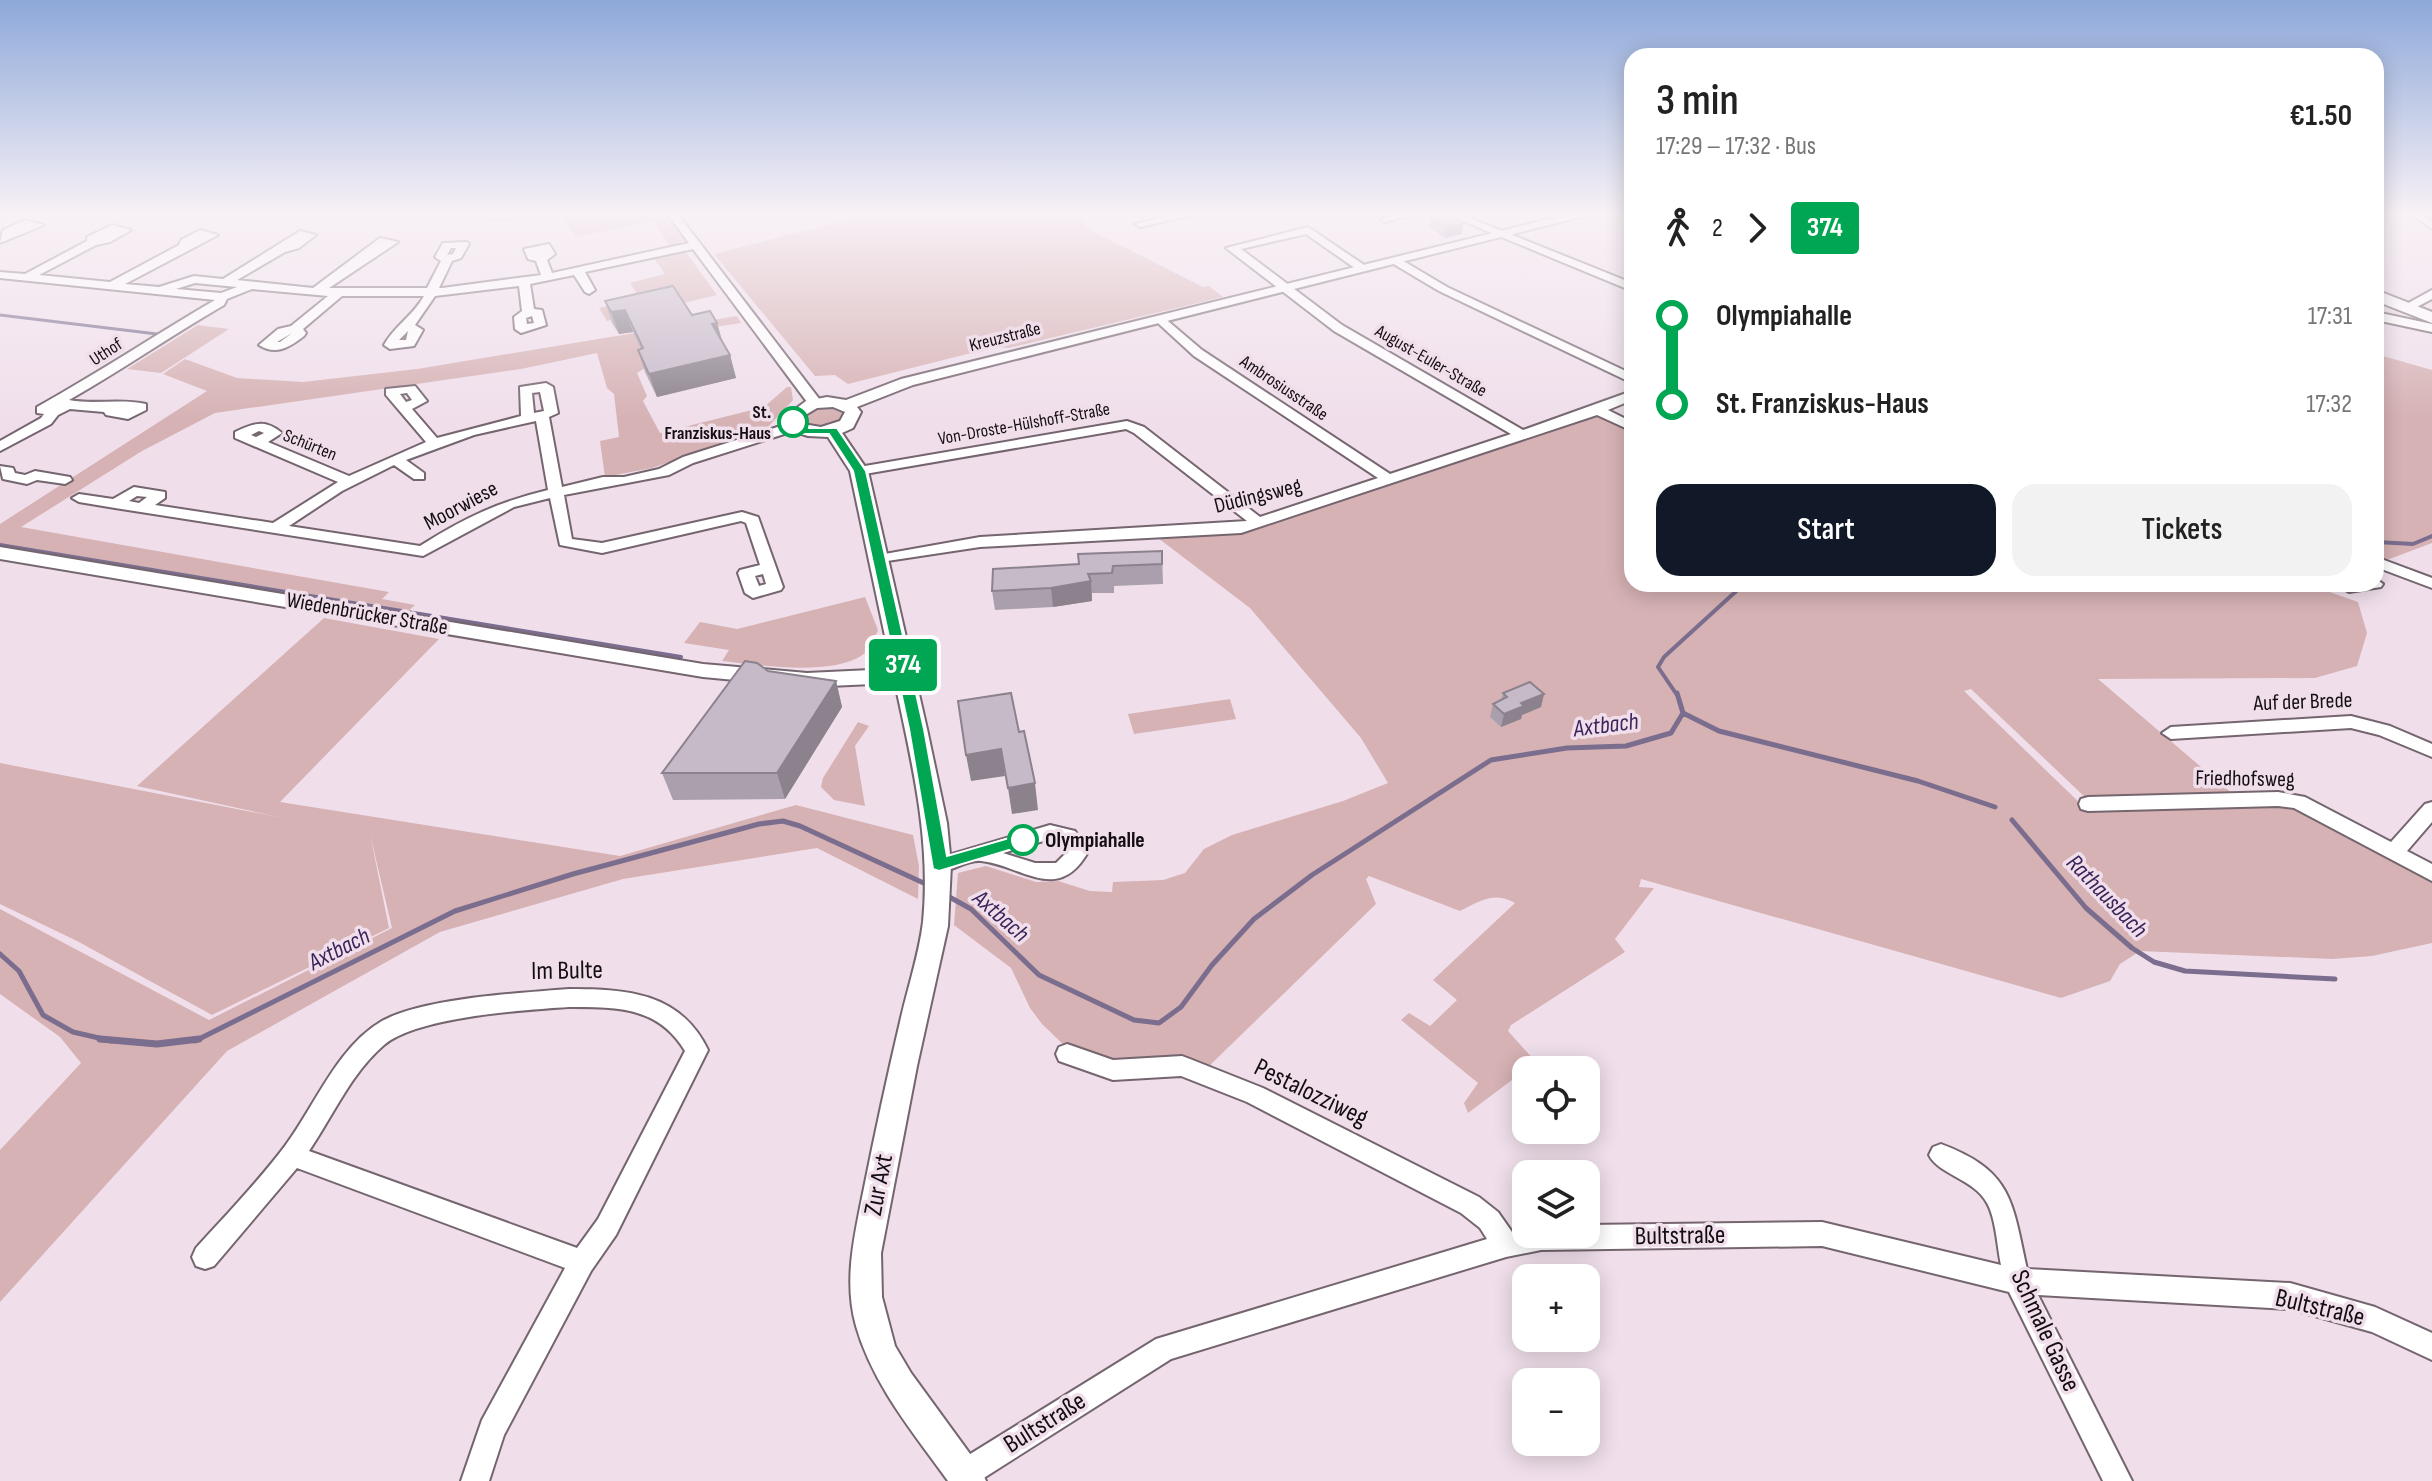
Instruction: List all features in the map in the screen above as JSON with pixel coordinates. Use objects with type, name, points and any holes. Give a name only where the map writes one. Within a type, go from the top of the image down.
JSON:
[{"type":"main road","points":[[2384,298],[2432,318]]},
{"type":"street","points":[[77,281],[136,290],[222,297]]},
{"type":"street","points":[[114,285],[121,281]]},
{"type":"street","points":[[162,290],[188,281]]},
{"type":"street","points":[[217,281],[338,293],[430,292],[527,281]]},
{"type":"street","points":[[316,292],[331,281]]},
{"type":"street","points":[[409,327],[436,281]]},
{"type":"street","points":[[584,281],[589,290]]},
{"type":"street","points":[[722,281],[815,403]]},
{"type":"street","name":"August-Euler-Straße","points":[[1273,281],[1338,328],[1522,435]]},
{"type":"street","name":"Kreuzstraße","points":[[847,405],[907,382],[1317,281]]},
{"type":"street","points":[[1433,281],[1493,314],[1624,375]]},
{"type":"street","points":[[524,282],[528,312]]},
{"type":"street","name":"Uthof","points":[[0,447],[46,421],[60,406],[220,302],[222,297],[253,285]]},
{"type":"street","points":[[295,329],[338,293]]},
{"type":"street","points":[[2407,307],[2432,294]]},
{"type":"street","name":"Ambrosiusstraße","points":[[1162,320],[1198,353],[1390,480]]},
{"type":"street","points":[[2384,321],[2432,328]]},
{"type":"street","name":"Düdingsweg","points":[[879,560],[980,542],[1228,531],[1390,480],[1624,399]]},
{"type":"street","points":[[815,403],[847,405],[853,412],[852,420],[833,431],[815,433],[795,426],[794,416],[815,403]]},
{"type":"street","points":[[60,406],[110,408]]},
{"type":"street","points":[[404,407],[434,443]]},
{"type":"street","points":[[1598,410],[1624,423]]},
{"type":"street","name":"Schürten","points":[[276,528],[307,505],[394,459],[434,443],[535,416],[557,492],[565,542],[602,548],[742,516],[753,520],[768,568]]},
{"type":"street","name":"Von-Droste-Hülshoff-Straße","points":[[859,471],[1127,425],[1139,430],[1259,523]]},
{"type":"street","name":"Moorwiese","points":[[79,498],[423,551],[493,510],[557,492],[664,472],[702,456],[795,426]]},
{"type":"street","name":"Zur Axt","points":[[833,431],[859,471],[935,823],[938,873],[936,911],[866,1253],[866,1297],[882,1355],[899,1385],[966,1477]]},
{"type":"street","name":"Schürten","points":[[257,442],[349,481]]},
{"type":"street","points":[[394,459],[419,476]]},
{"type":"street","points":[[4,470],[8,476],[27,480],[35,475],[65,480]]},
{"type":"street","name":"Moorwiese","points":[[115,504],[134,491],[160,495],[141,508]]},
{"type":"street","name":"Wiedenbrücker Straße","points":[[0,553],[614,656],[763,677],[824,679],[903,667]]},
{"type":"street","points":[[2384,564],[2432,583]]},
{"type":"street","points":[[2384,575],[2393,567]]},
{"type":"street","name":"Auf der Brede","points":[[2171,733],[2351,722],[2384,730],[2432,751]]},
{"type":"street","name":"Friedhofsweg","points":[[2088,804],[2278,799],[2298,802],[2432,873]]},
{"type":"street","points":[[2394,852],[2432,809]]},
{"type":"street","points":[[938,873],[982,854]]},
{"type":"street","name":"Im Bulte","points":[[205,1257],[293,1156],[377,1037],[398,1024],[421,1016],[552,998],[601,996],[661,1010],[691,1033],[697,1050],[607,1227],[582,1262],[492,1430],[475,1481]]},
{"type":"street","name":"Pestalozziweg","points":[[1067,1054],[1113,1070],[1182,1066],[1255,1095],[1470,1205],[1489,1220],[1506,1245]]},
{"type":"street","name":"Schmale Gasse","points":[[1941,1155],[1964,1165],[1993,1189],[1999,1200],[2017,1281],[2118,1481]]},
{"type":"street","points":[[293,1156],[582,1262]]},
{"type":"street","name":"Bultstraße","points":[[966,1477],[1165,1348],[1506,1245],[1541,1238],[1822,1234],[2017,1281],[2290,1296],[2375,1320],[2432,1347]]},
{"type":"shaded area","points":[[707,281],[717,295],[607,321],[599,308],[640,298],[630,283]]},
{"type":"shaded area","points":[[736,281],[1191,281],[1203,287],[1209,286],[1223,297],[1009,348],[995,347],[848,384],[835,375],[815,376]]},
{"type":"shaded area","points":[[737,316],[741,323],[714,327],[715,332],[638,349],[645,368],[637,373],[647,396],[643,401],[660,433],[764,407],[787,387],[791,387],[793,400],[767,428],[652,468],[605,477],[600,441],[619,437],[614,394],[607,388],[597,353],[521,369],[215,413],[142,451],[21,527],[389,592],[382,599],[415,605],[405,614],[0,548],[0,524],[207,391],[163,374],[185,359],[237,378],[303,382],[417,369]]},
{"type":"shaded area","points":[[198,325],[229,329],[161,373],[127,369]]},
{"type":"shaded area","points":[[2384,356],[2432,370],[2432,543],[2384,559]]},
{"type":"shaded area","points":[[826,405],[846,411],[846,419],[825,429],[802,426],[799,417],[803,413]]},
{"type":"shaded area","points":[[1599,414],[1624,426],[1624,592],[2330,592],[2358,602],[2367,633],[2357,666],[2315,678],[2098,679],[2234,795],[2087,799],[1971,689],[1964,691],[2087,810],[2282,803],[2298,806],[2432,876],[2432,943],[2372,956],[2332,959],[2140,951],[2120,964],[2110,981],[2061,998],[1641,879],[1639,887],[1654,888],[1615,939],[1625,952],[1511,1025],[1508,1031],[1531,1056],[1512,1056],[1512,1080],[1468,1113],[1464,1103],[1478,1083],[1401,1020],[1409,1013],[1430,1026],[1457,1000],[1433,980],[1515,903],[1494,898],[1460,911],[1369,876],[1366,879],[1376,904],[1206,1069],[1117,1066],[1069,1050],[1030,1008],[1011,968],[954,925],[958,873],[986,866],[1036,882],[1058,881],[1090,891],[1112,892],[1113,882],[1163,880],[1185,873],[1204,849],[1232,835],[1343,801],[1388,783],[1361,738],[1250,608],[1158,538],[1245,533]]},
{"type":"shaded area","points":[[865,597],[878,630],[867,651],[847,662],[793,668],[754,665],[722,661],[729,650],[684,643],[700,622],[737,629]]},
{"type":"shaded area","points":[[324,618],[439,639],[280,802],[620,856],[796,805],[913,835],[919,866],[918,899],[817,848],[623,879],[440,932],[227,1051],[0,1302],[0,1150],[81,1063],[60,1037],[0,994],[0,909],[209,1020],[392,928],[370,834],[389,928],[212,1015],[77,941],[0,904],[0,763],[283,818],[137,786]]},
{"type":"shaded area","points":[[1230,699],[1236,719],[1134,734],[1128,714]]},
{"type":"shaded area","points":[[858,722],[869,726],[855,746],[865,806],[834,800],[821,787],[823,778]]},
{"type":"building","points":[[673,286],[692,315],[710,311],[717,323],[712,324],[730,355],[649,374],[638,350],[643,348],[625,310],[611,312],[605,301]]},
{"type":"building","points":[[1162,551],[1162,564],[1113,566],[1112,573],[1088,574],[1091,581],[1051,588],[992,591],[993,569],[1079,564],[1078,554]]},
{"type":"building","points":[[745,661],[757,663],[768,671],[836,681],[777,773],[662,773]]},
{"type":"building","points":[[1530,682],[1544,694],[1504,714],[1493,704],[1507,697],[1503,693]]},
{"type":"building","points":[[1011,693],[1019,732],[1024,731],[1035,783],[1008,788],[1001,749],[966,755],[958,701]]},
{"type":"waterway","points":[[0,315],[157,334]]},
{"type":"waterway","name":"Axtbach","points":[[2384,542],[2413,544],[2432,536]]},
{"type":"waterway","points":[[0,545],[681,657]]},
{"type":"waterway","name":"Axtbach","points":[[1677,695],[1658,667],[1664,657],[1735,592]]},
{"type":"waterway","name":"Axtbach","points":[[1677,693],[1683,713]]},
{"type":"waterway","name":"Axtbach","points":[[944,894],[971,909],[1039,975],[1134,1020],[1159,1023],[1181,1007],[1212,965],[1254,919],[1312,875],[1491,760],[1567,748],[1626,746],[1671,733],[1683,713]]},
{"type":"waterway","name":"Rathausbach","points":[[1683,713],[1719,731],[1918,781],[1995,807]]},
{"type":"waterway","name":"Rathausbach","points":[[2012,820],[2086,908],[2132,948],[2154,962],[2185,971],[2335,979]]},
{"type":"waterway","name":"Axtbach","points":[[199,1039],[455,911],[573,874],[759,824],[783,821],[800,826],[928,885]]},
{"type":"waterway","name":"Axtbach","points":[[0,954],[19,971],[43,1015],[73,1032],[105,1039]]},
{"type":"waterway","name":"Axtbach","points":[[100,1039],[105,1039]]},
{"type":"waterway","name":"Axtbach","points":[[105,1039],[157,1044],[199,1039]]},
{"type":"waterway","name":"Axtbach","points":[[105,1039],[112,1041]]},
{"type":"waterway","name":"Axtbach","points":[[195,1041],[199,1039]]},
{"type":"bus line","name":"374","points":[[793,422],[800,430],[807,432],[833,431],[859,471],[916,729],[938,841],[939,865],[1023,840]]},
{"type":"place","name":"St. Franziskus-Haus","points":[[793,422]]},
{"type":"place","name":"Olympiahalle","points":[[1023,840]]}]
